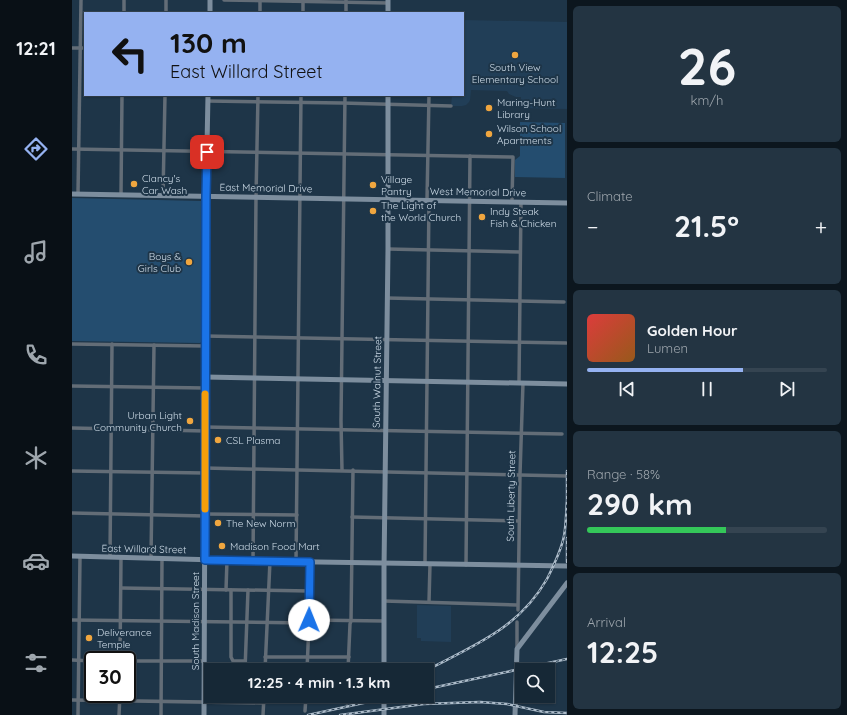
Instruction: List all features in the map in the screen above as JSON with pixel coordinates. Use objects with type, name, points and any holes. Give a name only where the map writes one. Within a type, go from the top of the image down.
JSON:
[{"type":"main road","points":[[210,0],[210,12]]},
{"type":"main road","points":[[388,1],[388,12]]},
{"type":"main road","name":"South Madison Street","points":[[204,662],[206,196],[208,96]]},
{"type":"main road","name":"South Walnut Street","points":[[384,663],[388,96]]},
{"type":"main road","name":"East Memorial Drive","points":[[75,194],[388,199]]},
{"type":"main road","name":"West Memorial Drive","points":[[388,199],[567,203]]},
{"type":"main road","points":[[205,377],[567,384]]},
{"type":"main road","name":"East Willard Street","points":[[72,556],[296,562],[567,566]]},
{"type":"main road","points":[[515,715],[517,649],[567,583]]},
{"type":"main road","name":"South Madison Street","points":[[204,703],[204,715]]},
{"type":"main road","points":[[384,703],[384,715]]},
{"type":"street","points":[[75,194],[83,48],[82,0]]},
{"type":"street","points":[[124,0],[124,12]]},
{"type":"street","points":[[166,0],[166,12]]},
{"type":"street","points":[[224,0],[388,1]]},
{"type":"street","points":[[260,0],[260,12]]},
{"type":"street","points":[[303,1],[303,12]]},
{"type":"street","points":[[346,1],[346,12]]},
{"type":"street","points":[[72,48],[83,48]]},
{"type":"street","points":[[121,194],[122,96]]},
{"type":"street","points":[[163,195],[165,96]]},
{"type":"street","points":[[253,561],[258,96]]},
{"type":"street","points":[[296,562],[301,96]]},
{"type":"street","points":[[342,470],[341,429],[345,96]]},
{"type":"street","points":[[429,96],[426,381],[426,518],[429,602]]},
{"type":"street","points":[[208,101],[452,106]]},
{"type":"street","points":[[72,149],[513,157],[512,201]]},
{"type":"street","points":[[466,564],[470,156]]},
{"type":"street","name":"South Liberty Street","points":[[518,610],[521,433],[519,342],[521,202]]},
{"type":"street","points":[[388,249],[520,252]]},
{"type":"street","points":[[387,298],[564,302]]},
{"type":"street","points":[[206,336],[566,343]]},
{"type":"street","points":[[72,344],[205,346]]},
{"type":"street","points":[[110,557],[112,344]]},
{"type":"street","points":[[151,558],[154,346]]},
{"type":"street","points":[[72,386],[205,388]]},
{"type":"street","points":[[72,428],[152,430],[297,428],[562,434]]},
{"type":"street","points":[[72,471],[152,473],[254,469],[353,470],[567,476]]},
{"type":"street","points":[[349,663],[351,620],[353,470]]},
{"type":"street","points":[[72,513],[297,516]]},
{"type":"street","points":[[352,517],[519,521]]},
{"type":"street","points":[[78,715],[80,557]]},
{"type":"street","points":[[120,651],[121,557]]},
{"type":"street","points":[[161,715],[162,558]]},
{"type":"street","points":[[226,590],[227,560]]},
{"type":"street","points":[[265,663],[270,561]]},
{"type":"street","points":[[308,663],[310,562]]},
{"type":"street","points":[[121,588],[309,591]]},
{"type":"street","points":[[231,590],[231,659],[234,661],[245,662],[248,590]]},
{"type":"street","points":[[384,601],[518,604]]},
{"type":"street","points":[[72,620],[231,622],[309,622],[351,620],[384,621]]},
{"type":"street","points":[[517,622],[517,649]]},
{"type":"street","points":[[265,656],[349,658]]},
{"type":"street","points":[[72,660],[84,661]]},
{"type":"street","points":[[136,661],[204,662]]},
{"type":"street","points":[[72,700],[84,701]]},
{"type":"street","points":[[136,702],[204,702]]},
{"type":"street","points":[[120,703],[120,715]]},
{"type":"street","points":[[263,715],[264,703]]},
{"type":"street","points":[[305,711],[306,703]]},
{"type":"shaded area","name":"South View Elementary School","points":[[464,20],[567,22],[567,109],[521,108],[521,97],[516,97],[509,94],[507,91],[471,90],[470,100],[466,105],[451,106],[452,96],[464,96]]},
{"type":"shaded area","points":[[520,122],[565,123],[565,178],[515,177],[515,160],[520,156]]},
{"type":"shaded area","points":[[72,198],[202,202],[200,343],[72,341]]},
{"type":"shaded area","points":[[417,605],[451,606],[451,642],[421,641],[421,638],[417,638]]},
{"type":"railway","points":[[567,471],[567,508]]},
{"type":"railway","points":[[434,666],[494,634],[509,623],[536,596],[547,579],[563,542],[567,502]]},
{"type":"railway","points":[[567,538],[567,562]]},
{"type":"railway","points":[[434,688],[567,659]]},
{"type":"railway","points":[[340,715],[424,704],[480,702],[507,704],[544,712],[567,713]]},
{"type":"railway","points":[[308,715],[364,703]]},
{"type":"slow traffic","points":[[205,394],[205,509]]},
{"type":"place","name":"South View Elementary School","points":[[515,55]]},
{"type":"place","name":"Maring-Hunt Library","points":[[489,108]]},
{"type":"place","name":"Wilson School Apartments","points":[[489,134]]},
{"type":"place","name":"Clancy's Car Wash","points":[[134,184]]},
{"type":"place","name":"Village Pantry","points":[[373,185]]},
{"type":"place","name":"The Light of the World Church","points":[[373,211]]},
{"type":"place","name":"Indy Steak Fish & Chicken","points":[[482,217]]},
{"type":"place","name":"Boys & Girls Club","points":[[189,262]]},
{"type":"place","name":"Urban Light Community Church","points":[[190,421]]},
{"type":"place","name":"CSL Plasma","points":[[218,440]]},
{"type":"place","name":"The New Norm","points":[[218,523]]},
{"type":"place","name":"Madison Food Mart","points":[[222,546]]},
{"type":"place","name":"Deliverance Temple","points":[[89,638]]},
{"type":"route","points":[[207,152],[204,556],[205,560],[310,562],[309,620]]}]
